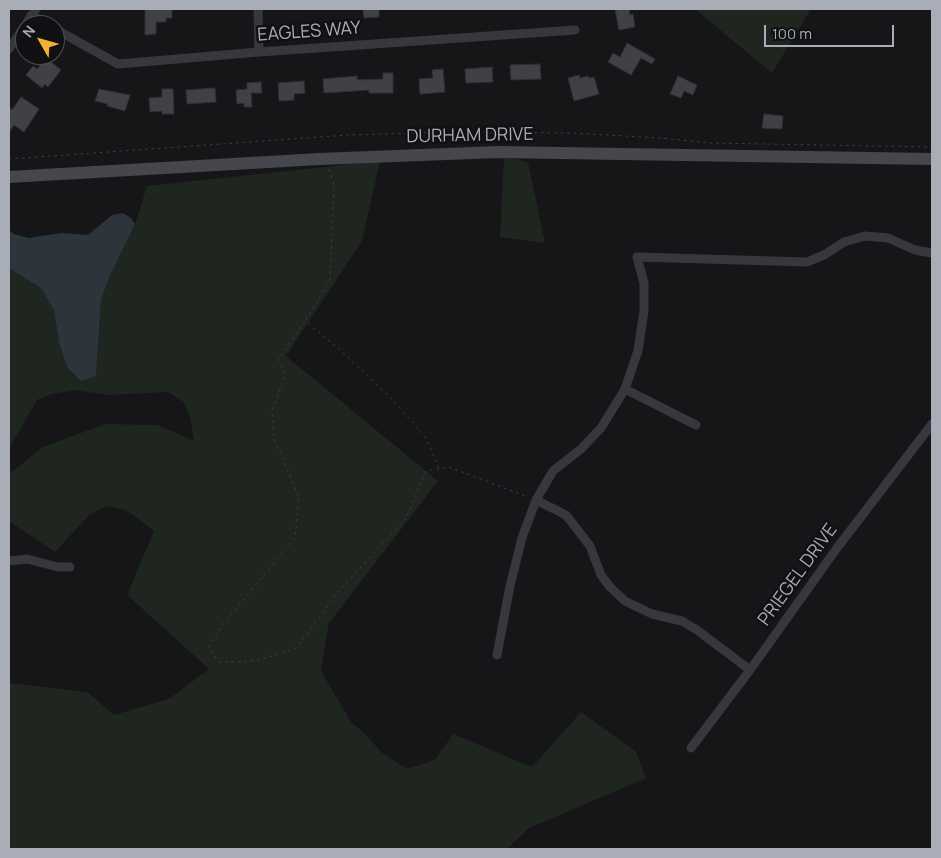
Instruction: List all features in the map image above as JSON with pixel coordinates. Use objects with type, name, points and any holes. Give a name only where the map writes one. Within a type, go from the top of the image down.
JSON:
[{"type":"street","points":[[258,9],[259,52]]},
{"type":"street","points":[[9,50],[33,12]]},
{"type":"street","name":"EAGLES WAY","points":[[65,34],[118,64],[259,52],[575,30]]},
{"type":"street","name":"DURHAM DRIVE","points":[[9,177],[330,158],[498,152],[932,159]]},
{"type":"street","points":[[497,655],[510,586],[522,538],[536,500],[553,471],[581,449],[601,428],[625,389],[638,351],[644,311],[644,283],[637,257],[807,262],[824,255],[844,242],[865,236],[888,238],[915,250],[932,253]]},
{"type":"street","points":[[625,389],[696,425]]},
{"type":"street","name":"PRIEGEL DRIVE","points":[[691,748],[750,670],[821,569],[932,424]]},
{"type":"street","points":[[536,500],[566,515],[590,546],[605,581],[625,601],[652,614],[682,621],[750,670]]},
{"type":"street","points":[[9,561],[27,559],[58,567],[70,567]]},
{"type":"path","points":[[330,158],[329,169],[334,184],[330,280],[279,359],[285,376],[272,411],[274,438],[299,497],[295,538],[223,624],[208,647],[218,662],[255,661],[294,649],[339,591],[406,518],[426,471],[449,467],[536,500]]},
{"type":"path","points":[[305,321],[340,350],[389,396],[426,438],[439,468]]},
{"type":"shaded area","points":[[695,9],[811,9],[772,73]]},
{"type":"shaded area","points":[[504,157],[528,162],[545,243],[500,237]]},
{"type":"shaded area","points":[[380,161],[362,241],[286,356],[438,481],[329,623],[321,671],[351,722],[381,752],[407,769],[435,760],[453,734],[532,767],[581,712],[636,752],[646,778],[529,828],[507,849],[9,849],[9,683],[87,692],[114,715],[169,699],[209,669],[127,595],[154,531],[126,510],[107,506],[89,515],[55,552],[9,521],[9,474],[43,447],[105,424],[158,425],[194,441],[190,418],[184,402],[168,392],[108,395],[76,390],[51,394],[37,400],[9,449],[9,268],[41,288],[54,310],[59,342],[81,381],[96,376],[101,300],[109,278],[135,224],[147,186]]},
{"type":"shaded area","points":[[123,213],[131,218],[135,224],[109,278],[101,300],[96,376],[81,381],[67,367],[59,342],[54,310],[41,288],[9,268],[9,230],[14,234],[29,238],[61,233],[88,235],[112,215]]},
{"type":"building","points":[[145,9],[172,9],[172,18],[166,18],[166,22],[156,22],[156,34],[145,35]]},
{"type":"building","points":[[363,9],[379,9],[379,17],[364,18]]},
{"type":"building","points":[[615,9],[629,9],[630,15],[633,14],[635,27],[619,30]]},
{"type":"building","points":[[627,43],[655,59],[652,64],[641,58],[631,75],[608,62],[613,53],[620,57]]},
{"type":"building","points":[[540,64],[541,79],[511,80],[510,65]]},
{"type":"building","points":[[40,65],[55,65],[61,70],[48,87],[45,84],[42,88],[26,75],[33,66],[37,69]]},
{"type":"building","points":[[492,67],[493,82],[466,83],[465,69]]},
{"type":"building","points":[[443,69],[445,92],[420,94],[419,79],[433,78],[432,70]]},
{"type":"building","points":[[383,73],[393,73],[393,93],[369,93],[369,90],[324,93],[323,79],[357,76],[357,80],[383,79]]},
{"type":"building","points":[[579,75],[580,78],[594,77],[599,94],[574,101],[568,78]]},
{"type":"building","points":[[678,76],[697,85],[693,95],[684,91],[681,98],[670,94]]},
{"type":"building","points":[[304,81],[305,93],[294,94],[294,100],[279,101],[278,83]]},
{"type":"building","points":[[261,82],[262,93],[251,93],[252,107],[244,107],[244,103],[237,104],[236,90],[247,89],[247,83]]},
{"type":"building","points":[[215,88],[216,102],[187,104],[186,90]]},
{"type":"building","points":[[99,89],[130,95],[125,111],[95,101]]},
{"type":"building","points":[[162,89],[173,89],[174,114],[162,114],[162,111],[150,112],[149,98],[162,97]]},
{"type":"building","points":[[21,97],[39,109],[24,132],[14,125],[9,133],[9,107],[12,110]]},
{"type":"building","points":[[764,114],[783,116],[782,129],[762,128]]}]
